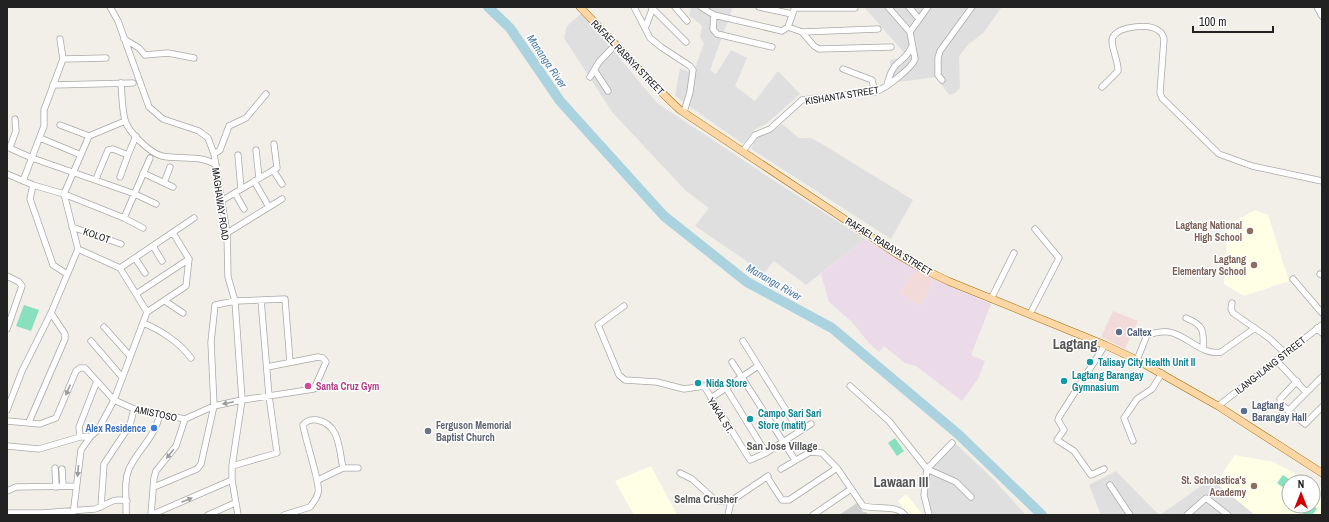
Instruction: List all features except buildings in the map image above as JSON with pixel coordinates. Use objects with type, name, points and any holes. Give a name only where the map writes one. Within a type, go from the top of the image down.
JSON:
[{"type":"main road","name":"RAFAEL RABAYA STREET","points":[[580,7],[654,86],[684,112],[898,254],[948,281],[1105,345],[1137,360],[1218,406],[1322,473]]},
{"type":"street","name":"MAGHAWAY ROAD","points":[[110,7],[118,21],[149,107],[163,119],[199,131],[208,138],[214,154],[226,233],[228,277],[235,301],[242,400],[232,466],[232,480],[238,515]]},
{"type":"street","points":[[634,7],[646,26],[650,38],[690,66],[693,70],[690,92],[684,112]]},
{"type":"street","points":[[675,7],[687,21]]},
{"type":"street","points":[[701,7],[714,15],[782,31],[788,28],[802,32],[878,29]]},
{"type":"street","points":[[759,7],[792,14]]},
{"type":"street","points":[[788,28],[795,7],[855,8]]},
{"type":"street","points":[[888,7],[910,32],[915,56],[913,64],[903,73],[896,65]]},
{"type":"street","points":[[909,7],[919,19]]},
{"type":"street","points":[[910,32],[928,7]]},
{"type":"street","points":[[942,80],[938,75],[939,55],[972,7]]},
{"type":"street","points":[[1317,7],[1322,16]]},
{"type":"street","points":[[646,26],[652,8],[686,42]]},
{"type":"street","points":[[714,15],[713,29],[717,34],[772,47]]},
{"type":"street","points":[[1102,87],[1118,71],[1119,65],[1112,42],[1113,37],[1121,30],[1128,28],[1152,27],[1160,31],[1164,39],[1160,93],[1162,98],[1219,154],[1252,166],[1322,181]]},
{"type":"street","points":[[802,32],[814,46],[819,49],[891,47]]},
{"type":"street","points":[[23,181],[44,126],[44,110],[63,59],[60,39]]},
{"type":"street","points":[[124,39],[138,48],[145,55],[168,53],[194,58]]},
{"type":"street","points":[[590,77],[595,71],[599,62],[616,44]]},
{"type":"street","name":"KISHANTA STREET","points":[[887,85],[890,74],[896,65],[907,56],[912,46]]},
{"type":"street","points":[[63,59],[106,58]]},
{"type":"street","points":[[843,69],[872,80],[875,92]]},
{"type":"street","points":[[595,71],[608,91]]},
{"type":"street","name":"KISHANTA STREET","points":[[742,151],[755,135],[770,129],[802,100],[875,92],[883,89],[903,73]]},
{"type":"street","points":[[121,83],[125,121],[149,150],[161,156],[199,158],[216,164]]},
{"type":"street","points":[[53,85],[133,83]]},
{"type":"street","points":[[214,154],[220,150],[229,126],[246,118],[255,110],[266,94]]},
{"type":"street","points":[[15,119],[16,131],[8,147],[32,158],[96,179],[135,194],[156,204]]},
{"type":"street","points":[[60,125],[89,136],[125,121]]},
{"type":"street","points":[[7,410],[22,371],[51,313],[78,250],[64,194],[89,136]]},
{"type":"street","points":[[120,177],[136,136]]},
{"type":"street","points":[[40,138],[81,155]]},
{"type":"street","points":[[221,200],[277,168],[274,144]]},
{"type":"street","points":[[96,179],[108,150],[112,149],[128,155]]},
{"type":"street","points":[[256,150],[256,180],[269,207]]},
{"type":"street","points":[[238,155],[241,189]]},
{"type":"street","points":[[124,218],[150,158]]},
{"type":"street","points":[[164,182],[170,167]]},
{"type":"street","points":[[272,170],[282,184]]},
{"type":"street","points":[[143,173],[173,187]]},
{"type":"street","points":[[7,174],[33,185],[64,194],[124,218],[143,228]]},
{"type":"street","points":[[33,185],[30,199],[53,265],[67,274]]},
{"type":"street","points":[[235,193],[244,210]]},
{"type":"street","points":[[226,233],[282,199]]},
{"type":"street","points":[[120,268],[194,218]]},
{"type":"street","name":"KOLOT","points":[[72,227],[121,244]]},
{"type":"street","points":[[1030,314],[1059,258],[1034,229]]},
{"type":"street","points":[[74,512],[79,456],[91,436],[98,430],[114,400],[147,312],[186,286],[190,259],[173,233]]},
{"type":"street","points":[[152,246],[162,261]]},
{"type":"street","points":[[78,250],[120,268],[147,312]]},
{"type":"street","points":[[991,298],[1014,253]]},
{"type":"street","points":[[135,258],[145,273]]},
{"type":"street","points":[[136,294],[190,259]]},
{"type":"street","points":[[7,276],[19,282],[22,286],[7,329]]},
{"type":"street","points":[[1293,279],[1322,313]]},
{"type":"street","points":[[154,487],[197,469],[201,464],[214,406],[211,342],[214,307],[217,304],[235,301],[283,298],[286,301],[290,362],[267,366]]},
{"type":"street","points":[[232,466],[277,453],[268,396],[261,300]]},
{"type":"street","points":[[165,301],[183,313]]},
{"type":"street","points":[[1232,303],[1231,309],[1233,313],[1269,338],[1285,353]]},
{"type":"street","name":"YAKAL ST.","points":[[624,306],[598,325],[619,375],[625,380],[657,382],[684,389],[704,386],[748,458],[753,460],[766,453]]},
{"type":"street","points":[[29,422],[65,338],[65,334],[51,313]]},
{"type":"street","points":[[1186,318],[1197,322],[1201,326],[1204,335],[1203,349]]},
{"type":"street","points":[[143,322],[156,328],[185,349],[192,358]]},
{"type":"street","points":[[104,327],[130,356]]},
{"type":"street","points":[[1320,327],[1322,333]]},
{"type":"street","name":"ILANG-ILANG STREET","points":[[1218,406],[1320,327]]},
{"type":"street","points":[[1137,360],[1147,336],[1158,332],[1169,332],[1212,353],[1221,352],[1255,328]]},
{"type":"street","points":[[91,341],[122,377]]},
{"type":"street","points":[[742,341],[799,431]]},
{"type":"street","points":[[1104,469],[1091,475],[1074,451],[1057,440],[1064,430],[1058,420],[1058,417],[1105,345]]},
{"type":"street","name":"AMISTOSO","points":[[114,400],[134,409],[160,416],[185,420],[214,406],[242,400],[314,389],[326,362],[323,358],[318,357],[290,362]]},
{"type":"street","points":[[1276,360],[1306,392]]},
{"type":"street","points":[[732,362],[795,460]]},
{"type":"street","points":[[711,398],[758,366]]},
{"type":"street","points":[[7,421],[40,424],[56,418],[76,372],[80,368],[85,368],[114,400]]},
{"type":"street","points":[[1133,441],[1124,418],[1137,399],[1152,389],[1162,373]]},
{"type":"street","points":[[1288,411],[1322,377]]},
{"type":"street","points":[[80,437],[79,427],[97,380]]},
{"type":"street","points":[[1297,381],[1280,399],[1281,404],[1305,424],[1322,407]]},
{"type":"street","points":[[850,386],[889,421],[927,469],[956,482],[971,497]]},
{"type":"street","points":[[726,388],[766,453],[810,424]]},
{"type":"street","points":[[101,507],[104,464],[130,425],[134,409]]},
{"type":"street","points":[[126,515],[127,501],[125,483],[129,469],[156,429],[160,416]]},
{"type":"street","points":[[284,515],[310,507],[319,492],[318,480],[305,435],[304,425],[306,421],[314,419],[322,421],[330,426],[337,434],[343,468]]},
{"type":"street","points":[[185,420],[173,450],[156,471],[151,515],[232,480]]},
{"type":"street","points":[[7,446],[39,449],[80,437],[91,436]]},
{"type":"street","points":[[928,515],[924,495],[927,469],[952,443]]},
{"type":"street","points":[[781,469],[810,452],[818,452],[826,456],[837,468],[864,506],[872,508],[896,508],[905,515]]},
{"type":"street","points":[[55,468],[56,487]]},
{"type":"street","points":[[318,480],[343,468],[358,468]]},
{"type":"street","points":[[680,473],[692,478],[716,501],[730,501],[768,477],[782,500],[789,500],[837,468]]},
{"type":"street","points":[[62,469],[63,486]]},
{"type":"street","points":[[1110,485],[1130,515]]},
{"type":"street","points":[[7,491],[16,488],[76,486]]},
{"type":"street","points":[[813,515],[851,489]]},
{"type":"street","points":[[1187,515],[1206,498],[1228,515]]},
{"type":"street","points":[[7,513],[74,512],[101,507],[112,500],[127,501]]},
{"type":"street","points":[[728,515],[730,501]]},
{"type":"street","points":[[208,515],[235,503]]},
{"type":"shaded area","points":[[691,7],[733,7],[710,70],[716,74],[731,50],[747,58],[735,86],[755,101],[778,71],[800,94],[766,124],[755,129],[743,144],[675,96],[680,68],[693,74],[704,43],[700,37],[702,26],[689,15]]},
{"type":"shaded area","points":[[864,7],[1002,7],[984,32],[967,46],[959,56],[960,88],[955,93],[949,95],[936,77],[891,83],[890,60],[908,57]]},
{"type":"shaded area","points":[[582,13],[657,103],[865,239],[806,285],[774,261],[764,273],[695,226],[709,208],[686,191],[612,112],[564,38],[567,26]]},
{"type":"shaded area","points":[[782,124],[799,138],[811,138],[913,200],[891,239],[751,149],[756,138],[773,131]]},
{"type":"shaded area","name":"Lagtang Elementary School","points":[[1255,210],[1268,215],[1289,281],[1244,296],[1224,284],[1228,225]]},
{"type":"shaded area","points":[[865,239],[916,270],[899,293],[921,306],[934,279],[991,304],[971,355],[985,361],[978,379],[962,401],[916,366],[905,363],[884,346],[879,352],[868,342],[852,322],[829,302],[821,274]]},
{"type":"shaded area","points":[[916,270],[934,279],[921,306],[899,293]]},
{"type":"shaded area","points":[[1113,311],[1138,321],[1125,349],[1101,337]]},
{"type":"shaded area","points":[[955,443],[993,479],[1026,515],[931,515],[926,494],[931,469]]},
{"type":"shaded area","name":"St. Scholastica's Academy","points":[[1235,455],[1273,462],[1296,474],[1281,474],[1281,514],[1321,514],[1321,487],[1322,515],[1255,515],[1216,483]]},
{"type":"shaded area","points":[[651,466],[677,515],[634,515],[615,481]]},
{"type":"shaded area","points":[[1116,471],[1159,515],[1101,515],[1089,485]]},
{"type":"shaded area","points":[[1211,479],[1255,515],[1160,515]]},
{"type":"shaded area","points":[[906,494],[923,515],[909,515],[898,501]]},
{"type":"shaded area","points":[[857,503],[863,512],[866,512],[869,515],[839,515]]},
{"type":"green space","points":[[24,305],[39,310],[31,331],[16,326]]},
{"type":"green space","points":[[895,438],[904,451],[897,456],[888,443]]},
{"type":"green space","points":[[1281,478],[1281,486],[1277,483]]},
{"type":"waterway","name":"Mananga River","points":[[488,7],[510,28],[560,101],[664,216],[747,282],[832,328],[958,434],[1042,515]]},
{"type":"place","name":"Lagtang National High School","points":[[1250,231]]},
{"type":"place","name":"Lagtang Elementary School","points":[[1254,265]]},
{"type":"place","name":"Caltex","points":[[1119,332]]},
{"type":"place","name":"Talisay City Health Unit II","points":[[1090,362]]},
{"type":"place","name":"Lagtang Barangay Gymnasium","points":[[1064,381]]},
{"type":"place","name":"Nida Store","points":[[698,383]]},
{"type":"place","name":"Santa Cruz Gym","points":[[308,386]]},
{"type":"place","name":"Lagtang Barangay Hall","points":[[1244,411]]},
{"type":"place","name":"Campo Sari Sari Store (matit)","points":[[750,419]]},
{"type":"place","name":"Alex Residence","points":[[154,428]]},
{"type":"place","name":"Ferguson Memorial Baptist Church","points":[[428,431]]},
{"type":"place","name":"St. Scholastica's Academy","points":[[1254,486]]},
{"type":"district","name":"Lagtang","points":[[1075,344]]},
{"type":"district","name":"San Jose Village","points":[[782,446]]},
{"type":"district","name":"Lawaan III","points":[[901,482]]},
{"type":"district","name":"Selma Crusher","points":[[706,499]]}]
